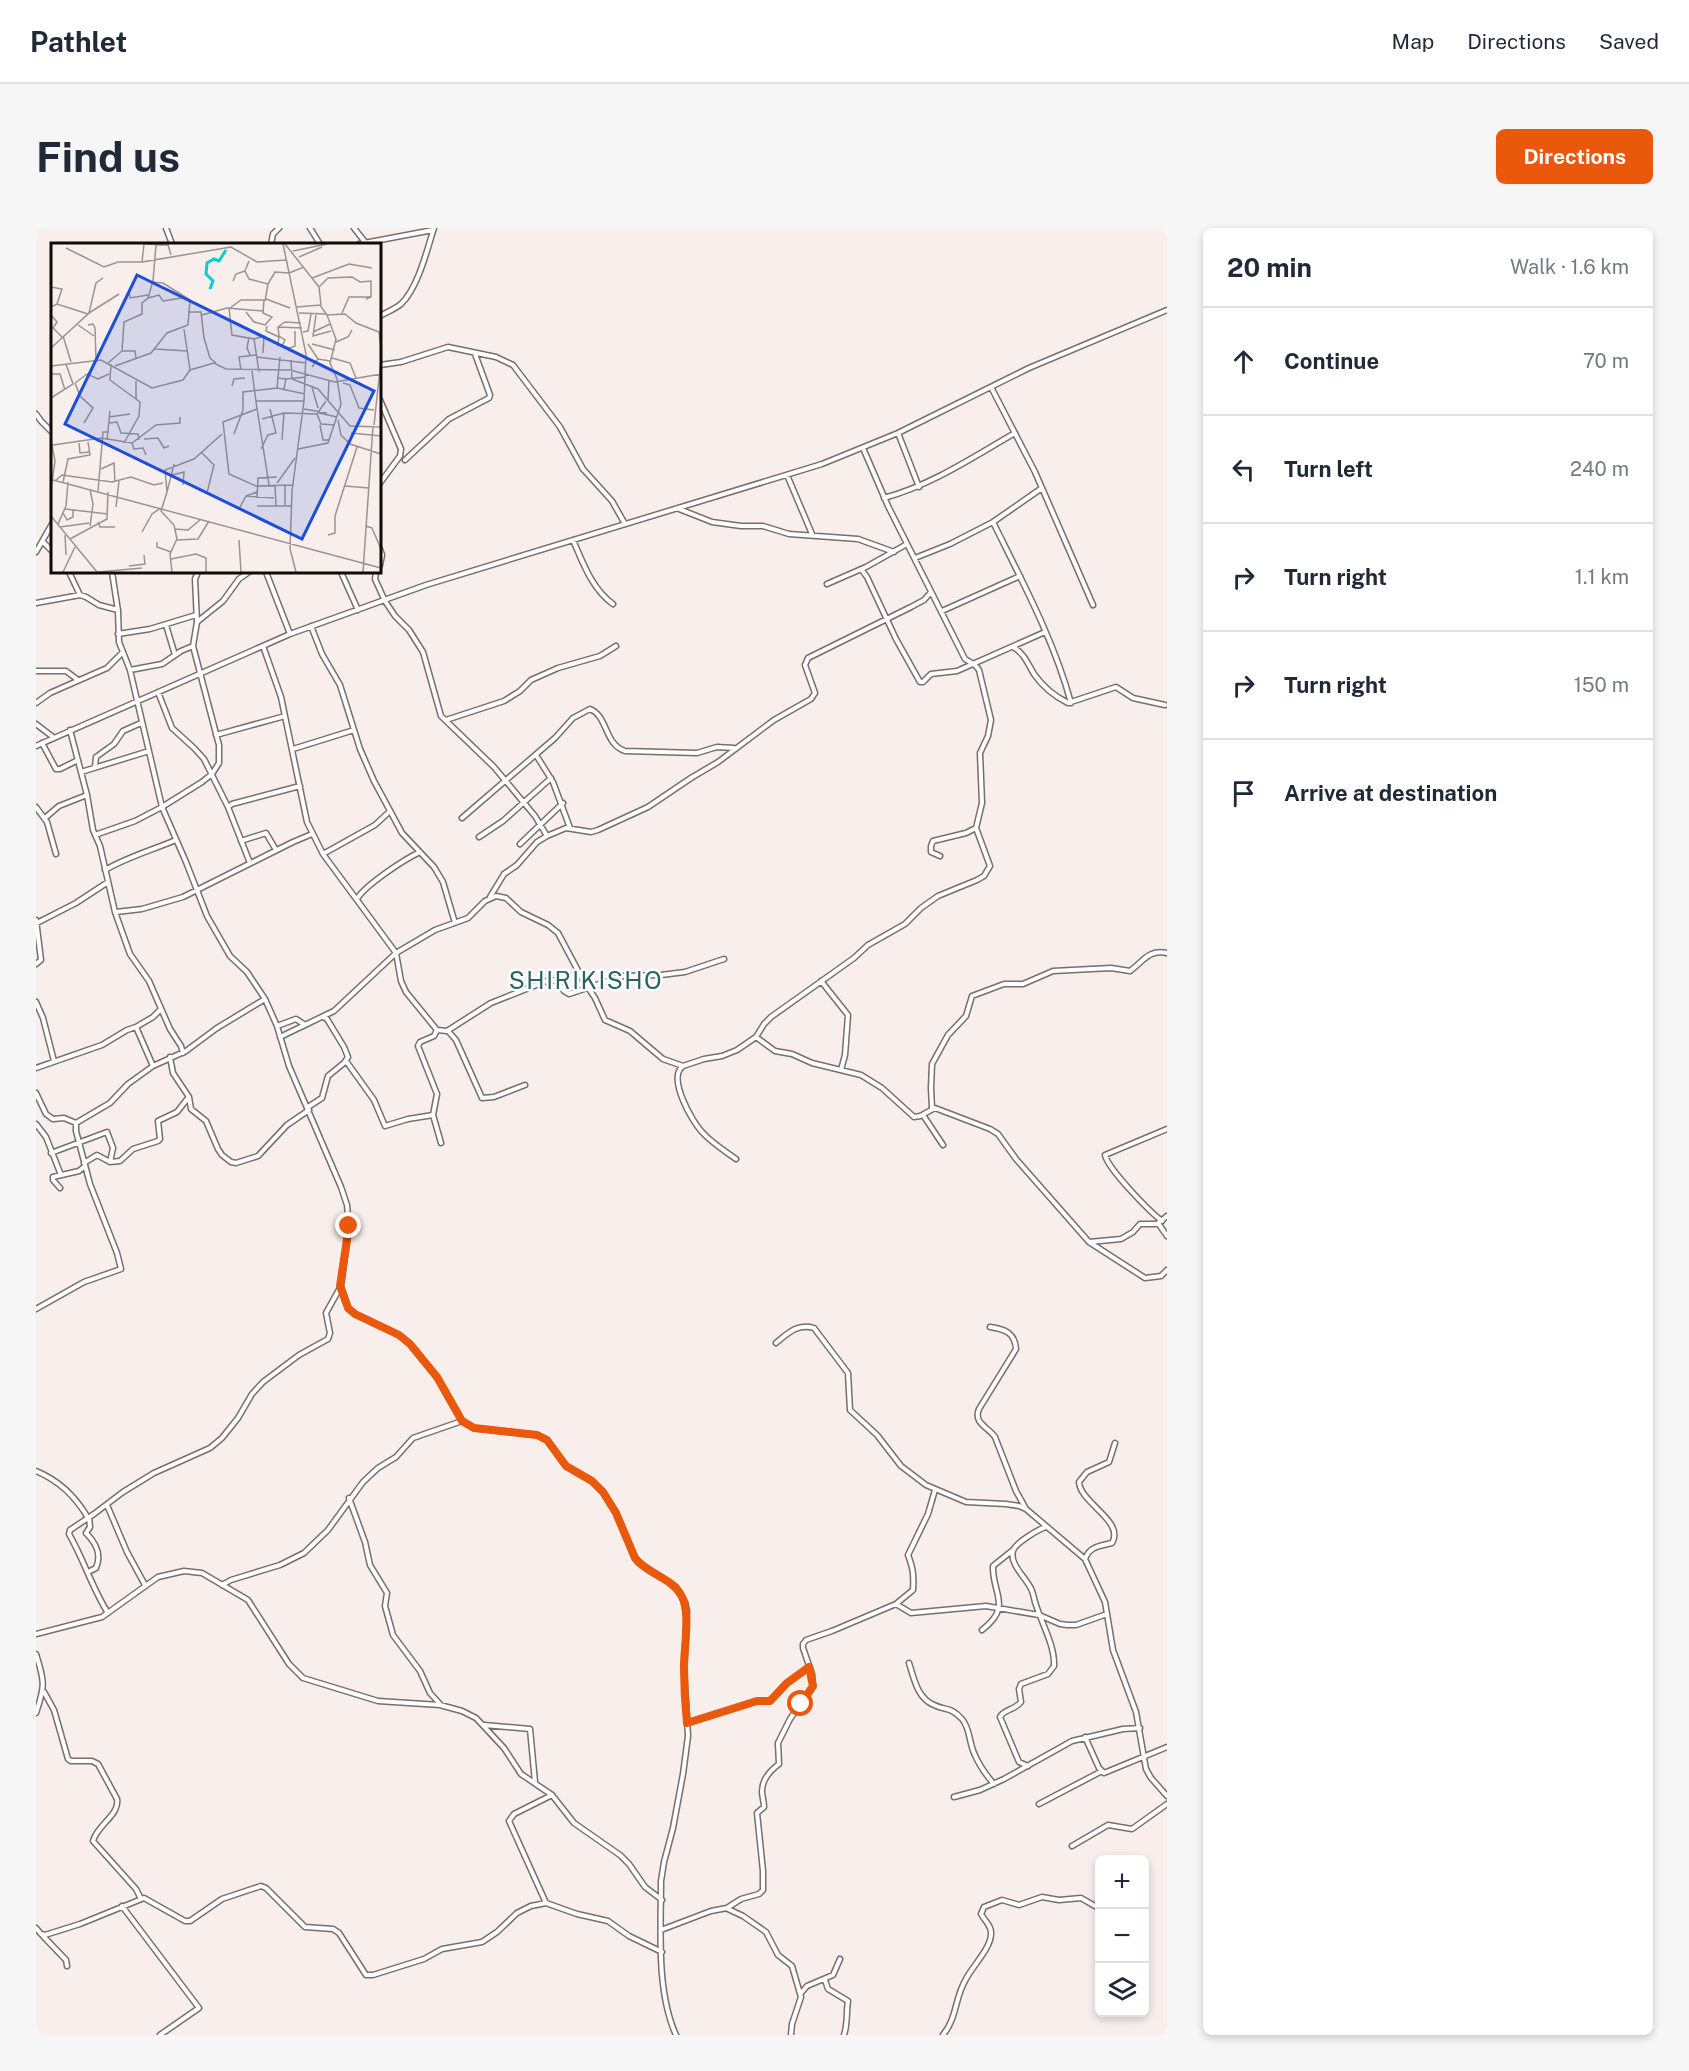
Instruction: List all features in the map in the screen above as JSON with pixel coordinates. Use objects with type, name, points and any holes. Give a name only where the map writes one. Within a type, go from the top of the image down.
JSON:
[{"type":"street","points":[[166,228],[172,243]]},
{"type":"street","points":[[271,243],[273,228]]},
{"type":"street","points":[[273,234],[279,228]]},
{"type":"street","points":[[310,228],[319,243]]},
{"type":"street","points":[[354,228],[365,242]]},
{"type":"street","points":[[362,243],[433,229],[421,268],[408,295],[400,304],[381,315]]},
{"type":"street","points":[[36,746],[311,626],[426,585],[788,475],[863,447],[898,433],[1106,334],[1167,309]]},
{"type":"street","points":[[381,364],[401,362],[448,347],[506,360],[520,372],[566,436],[583,469],[612,501],[625,524]]},
{"type":"street","points":[[405,460],[449,419],[489,398],[490,395],[475,353]]},
{"type":"street","points":[[991,387],[1042,488],[1093,605]]},
{"type":"street","points":[[381,402],[401,449],[397,461],[381,482]]},
{"type":"street","points":[[36,414],[40,422],[51,431]]},
{"type":"street","points":[[898,433],[919,487]]},
{"type":"street","points":[[884,498],[919,487],[1015,433]]},
{"type":"street","points":[[736,1159],[702,1133],[688,1112],[677,1076],[679,1070],[683,1066],[704,1059],[728,1055],[756,1037],[766,1020],[854,958],[868,945],[905,924],[921,908],[938,896],[984,876],[990,866],[976,828],[982,803],[980,753],[988,736],[991,720],[979,670],[965,659],[906,544],[863,447]]},
{"type":"street","points":[[788,475],[812,534]]},
{"type":"street","points":[[915,558],[950,544],[993,522],[1042,488]]},
{"type":"street","points":[[678,508],[712,522],[763,526],[789,534],[858,539],[894,552]]},
{"type":"street","points":[[993,522],[1045,632],[1064,677],[1071,703]]},
{"type":"street","points":[[36,552],[51,526]]},
{"type":"street","points":[[573,540],[590,577],[602,594],[613,604]]},
{"type":"street","points":[[43,543],[51,550]]},
{"type":"street","points":[[827,585],[906,544]]},
{"type":"street","points":[[861,569],[920,682],[924,682],[935,673],[957,671],[1045,632]]},
{"type":"street","points":[[69,573],[80,595]]},
{"type":"street","points":[[108,1614],[69,1532],[123,1492],[154,1473],[210,1448],[222,1438],[263,1382],[299,1355],[328,1339],[330,1333],[326,1313],[340,1286],[349,1237],[347,1205],[341,1187],[289,1066],[277,1026],[265,999],[247,972],[226,951],[207,916],[162,807],[130,670],[118,634],[118,611],[112,573]]},
{"type":"street","points":[[95,835],[135,821],[190,790],[212,774],[220,759],[193,646],[197,622],[195,579],[198,573]]},
{"type":"street","points":[[197,622],[223,601],[239,579],[248,573]]},
{"type":"street","points":[[266,573],[291,634]]},
{"type":"street","points":[[341,573],[358,610]]},
{"type":"street","points":[[376,573],[375,579],[385,601],[395,616],[409,630],[423,652],[440,714],[480,752],[506,781],[524,802],[547,836]]},
{"type":"street","points":[[942,611],[1020,576]]},
{"type":"street","points":[[280,1037],[338,1008],[396,954],[435,930],[474,914],[489,898],[504,874],[517,865],[529,850],[547,836],[570,828],[598,830],[629,817],[718,762],[774,720],[813,697],[814,690],[805,665],[808,658],[924,600],[931,592]]},
{"type":"street","points":[[36,603],[80,595],[99,605],[118,611]]},
{"type":"street","points":[[118,634],[135,633],[196,615]]},
{"type":"street","points":[[166,625],[175,655]]},
{"type":"street","points":[[311,626],[322,654],[340,685],[366,765],[402,833],[434,867],[442,882],[455,923]]},
{"type":"street","points":[[130,670],[162,664],[193,646]]},
{"type":"street","points":[[263,646],[281,698],[312,834],[323,854],[396,954],[400,981],[406,992],[437,1030]]},
{"type":"street","points":[[446,720],[504,701],[520,691],[531,680],[558,668],[600,656],[616,646]]},
{"type":"street","points":[[1013,646],[1023,655],[1034,674],[1051,693],[1066,702],[1071,703],[1084,696],[1116,687],[1133,698],[1165,705]]},
{"type":"street","points":[[36,703],[50,693],[109,667],[123,652]]},
{"type":"street","points":[[36,671],[66,671],[78,680]]},
{"type":"street","points":[[158,693],[172,728],[195,748],[212,774],[250,863]]},
{"type":"street","points":[[462,818],[536,755],[573,718],[590,709],[597,713],[615,746],[625,751],[697,753],[717,747],[734,748]]},
{"type":"street","points":[[216,735],[285,716]]},
{"type":"street","points":[[95,767],[96,757],[114,744],[123,731],[141,723]]},
{"type":"street","points":[[36,724],[54,737]]},
{"type":"street","points":[[70,730],[115,912],[131,957],[149,981],[183,1053]]},
{"type":"street","points":[[293,749],[354,730]]},
{"type":"street","points":[[42,743],[56,769],[78,760]]},
{"type":"street","points":[[81,772],[149,751]]},
{"type":"street","points":[[536,755],[551,778],[570,828]]},
{"type":"street","points":[[479,837],[502,821],[551,778]]},
{"type":"street","points":[[228,807],[300,786]]},
{"type":"street","points":[[45,818],[59,806],[87,795]]},
{"type":"street","points":[[520,844],[562,804]]},
{"type":"street","points":[[36,807],[45,818],[56,854]]},
{"type":"street","points":[[323,854],[375,825],[389,812]]},
{"type":"street","points":[[940,856],[931,852],[933,842],[976,828]]},
{"type":"street","points":[[241,841],[266,833],[276,850]]},
{"type":"street","points":[[115,912],[142,909],[177,899],[312,834]]},
{"type":"street","points":[[105,870],[118,862],[139,856],[176,840]]},
{"type":"street","points":[[357,899],[360,893],[420,852]]},
{"type":"street","points":[[36,964],[41,960],[36,922],[76,903],[108,882]]},
{"type":"street","points":[[353,893],[360,893]]},
{"type":"street","points":[[489,898],[502,896],[521,912],[554,929],[595,998],[605,1020],[630,1031],[663,1059],[683,1066]]},
{"type":"street","points":[[932,1108],[932,1064],[948,1035],[966,1016],[972,996],[1004,984],[1023,984],[1053,970],[1111,968],[1130,971],[1150,954],[1167,953]]},
{"type":"street","points":[[437,1030],[447,1030],[491,1003],[549,980],[557,981],[566,993],[623,976],[685,972],[724,959]]},
{"type":"street","points":[[821,981],[848,1015],[845,1055],[841,1070]]},
{"type":"street","points":[[76,1123],[110,1103],[128,1084],[153,1066],[183,1053],[217,1028],[265,999]]},
{"type":"street","points":[[36,1002],[43,1018],[54,1061]]},
{"type":"street","points":[[36,1068],[102,1045],[157,1014],[161,1008]]},
{"type":"street","points":[[170,1057],[177,1081],[189,1097],[191,1109],[206,1121],[222,1155],[236,1163],[252,1159],[261,1153],[287,1125],[322,1098],[328,1076],[346,1061],[348,1053],[323,1016]]},
{"type":"street","points":[[277,1026],[296,1018],[305,1025]]},
{"type":"street","points":[[136,1027],[153,1066]]},
{"type":"street","points":[[437,1030],[434,1036],[420,1042],[418,1046],[437,1094],[433,1115],[441,1143]]},
{"type":"street","points":[[447,1030],[453,1035],[482,1098],[494,1097],[525,1085]]},
{"type":"street","points":[[756,1037],[775,1051],[861,1075],[874,1082],[914,1117],[923,1115],[932,1108]]},
{"type":"street","points":[[346,1061],[374,1100],[385,1126],[433,1115]]},
{"type":"street","points":[[36,1093],[46,1114],[50,1117],[63,1118],[76,1123]]},
{"type":"street","points":[[60,1188],[52,1178],[80,1171],[96,1155],[110,1162],[120,1161],[133,1149],[158,1141],[160,1139],[158,1121],[177,1112],[189,1097]]},
{"type":"street","points":[[932,1108],[998,1134],[1016,1159],[1089,1242],[1140,1276],[1152,1278],[1166,1272]]},
{"type":"street","points":[[923,1115],[943,1145]]},
{"type":"street","points":[[36,1309],[84,1282],[121,1269],[85,1164],[76,1123]]},
{"type":"street","points":[[36,1124],[46,1137],[61,1175]]},
{"type":"street","points":[[1167,1128],[1105,1155],[1107,1161],[1160,1222],[1167,1236]]},
{"type":"street","points":[[51,1153],[107,1132],[113,1148],[110,1162]]},
{"type":"street","points":[[1089,1242],[1121,1239],[1130,1235],[1140,1224],[1160,1222],[1167,1216]]},
{"type":"street","points":[[340,1286],[345,1302],[351,1311],[399,1335],[410,1344],[437,1377],[462,1421],[474,1428],[537,1435],[547,1440],[566,1466],[592,1481],[603,1492],[616,1513],[639,1563],[668,1581],[681,1594],[687,1611],[684,1670],[688,1736],[683,1774],[662,1870],[662,1952],[665,2004],[676,2035]]},
{"type":"street","points":[[776,1343],[797,1328],[811,1326],[817,1330],[848,1373],[851,1411],[877,1435],[901,1466],[934,1490],[966,1502],[1013,1504],[1026,1509],[1085,1559],[1102,1594],[1113,1650],[1128,1685],[1140,1728],[1146,1769],[1167,1796]]},
{"type":"street","points":[[990,1327],[1005,1329],[1009,1332],[1016,1344],[1016,1349],[979,1409],[977,1417],[978,1421],[995,1437],[1016,1491],[1026,1509]]},
{"type":"street","points":[[222,1585],[280,1565],[304,1552],[328,1530],[370,1474],[396,1457],[413,1438],[462,1421]]},
{"type":"street","points":[[1085,1559],[1088,1552],[1096,1547],[1112,1543],[1114,1539],[1111,1525],[1083,1493],[1080,1482],[1086,1472],[1109,1462],[1115,1443]]},
{"type":"street","points":[[36,1471],[54,1480],[77,1500],[89,1517],[90,1527],[86,1533],[95,1543],[99,1559],[97,1567],[88,1572]]},
{"type":"street","points":[[662,1930],[711,1911],[727,1908],[763,1890],[757,1813],[764,1807],[762,1787],[770,1771],[779,1764],[778,1743],[790,1719],[813,1686],[803,1644],[806,1640],[896,1604],[913,1590],[914,1568],[908,1555],[928,1514],[934,1490]]},
{"type":"street","points":[[350,1498],[370,1565],[387,1593],[385,1606],[390,1629],[406,1655],[420,1671],[430,1693],[440,1705]]},
{"type":"street","points":[[107,1505],[127,1552],[145,1585]]},
{"type":"street","points":[[982,1630],[991,1622],[999,1607],[1000,1596],[993,1566],[1040,1529],[1047,1527]]},
{"type":"street","points":[[1013,1550],[1016,1565],[1032,1590],[1054,1654],[1054,1666],[1048,1674],[1021,1684],[1019,1689],[1021,1702],[1002,1714],[1000,1718],[1018,1762],[1028,1766]]},
{"type":"street","points":[[36,1634],[65,1628],[74,1623],[95,1620],[108,1614],[158,1577],[190,1570],[202,1573],[252,1604],[289,1664],[303,1678],[378,1701],[440,1705],[469,1714],[484,1725],[504,1748],[521,1774],[552,1795],[574,1823],[620,1855],[645,1887],[662,1900]]},
{"type":"street","points":[[896,1604],[911,1613],[975,1606],[999,1607],[1039,1615],[1067,1625],[1076,1625],[1107,1614]]},
{"type":"street","points":[[36,1654],[44,1692],[54,1710],[68,1759],[92,1761],[98,1764],[117,1799],[116,1810],[96,1832],[93,1841],[136,1889],[141,1899]]},
{"type":"street","points":[[909,1663],[917,1689],[927,1701],[948,1708],[964,1722],[980,1767],[994,1784]]},
{"type":"street","points":[[687,1723],[757,1701],[770,1701],[787,1683],[809,1667]]},
{"type":"street","points":[[36,1713],[44,1692]]},
{"type":"street","points":[[484,1725],[530,1729],[535,1783]]},
{"type":"street","points":[[954,1797],[994,1784],[1060,1746],[1085,1737],[1140,1728]]},
{"type":"street","points":[[1085,1737],[1102,1771]]},
{"type":"street","points":[[1039,1804],[1102,1771],[1108,1772],[1167,1747]]},
{"type":"street","points":[[546,1903],[509,1821],[513,1814],[552,1795]]},
{"type":"street","points":[[1072,1845],[1091,1836],[1105,1825],[1132,1829],[1167,1804]]},
{"type":"street","points":[[42,1935],[80,1924],[146,1898],[185,1921],[190,1921],[222,1899],[256,1887],[266,1888],[305,1928],[333,1929],[339,1933],[366,1975],[373,1975],[424,1959],[442,1949],[482,1941],[497,1932],[517,1913],[531,1906],[546,1903],[577,1914],[608,1921],[629,1936],[662,1952]]},
{"type":"street","points":[[943,2035],[954,2018],[965,1981],[991,1937],[990,1926],[981,1914],[984,1907],[1002,1900],[1019,1905],[1042,1897],[1059,1900],[1081,1898],[1095,1905]]},
{"type":"street","points":[[122,1906],[199,2008],[160,2035]]},
{"type":"street","points":[[727,1908],[766,1932],[778,1955],[792,1966],[801,1993]]},
{"type":"street","points":[[36,1928],[66,1960],[67,1966]]},
{"type":"street","points":[[791,2035],[801,1993],[807,1986],[833,1975],[840,1959]]},
{"type":"street","points":[[825,1980],[828,1989],[848,2001],[846,2012],[848,2021],[844,2035]]},
{"type":"district","name":"SHIRIKISHO","points":[[586,981]]},
{"type":"route","points":[[349,1226],[340,1286],[348,1308],[355,1314],[399,1335],[410,1344],[437,1377],[462,1421],[468,1425],[474,1428],[537,1435],[547,1440],[566,1466],[592,1481],[603,1492],[623,1527],[635,1558],[642,1567],[668,1581],[681,1594],[687,1611],[684,1670],[687,1723],[757,1701],[770,1701],[787,1683],[809,1667],[813,1686],[801,1704]]}]
